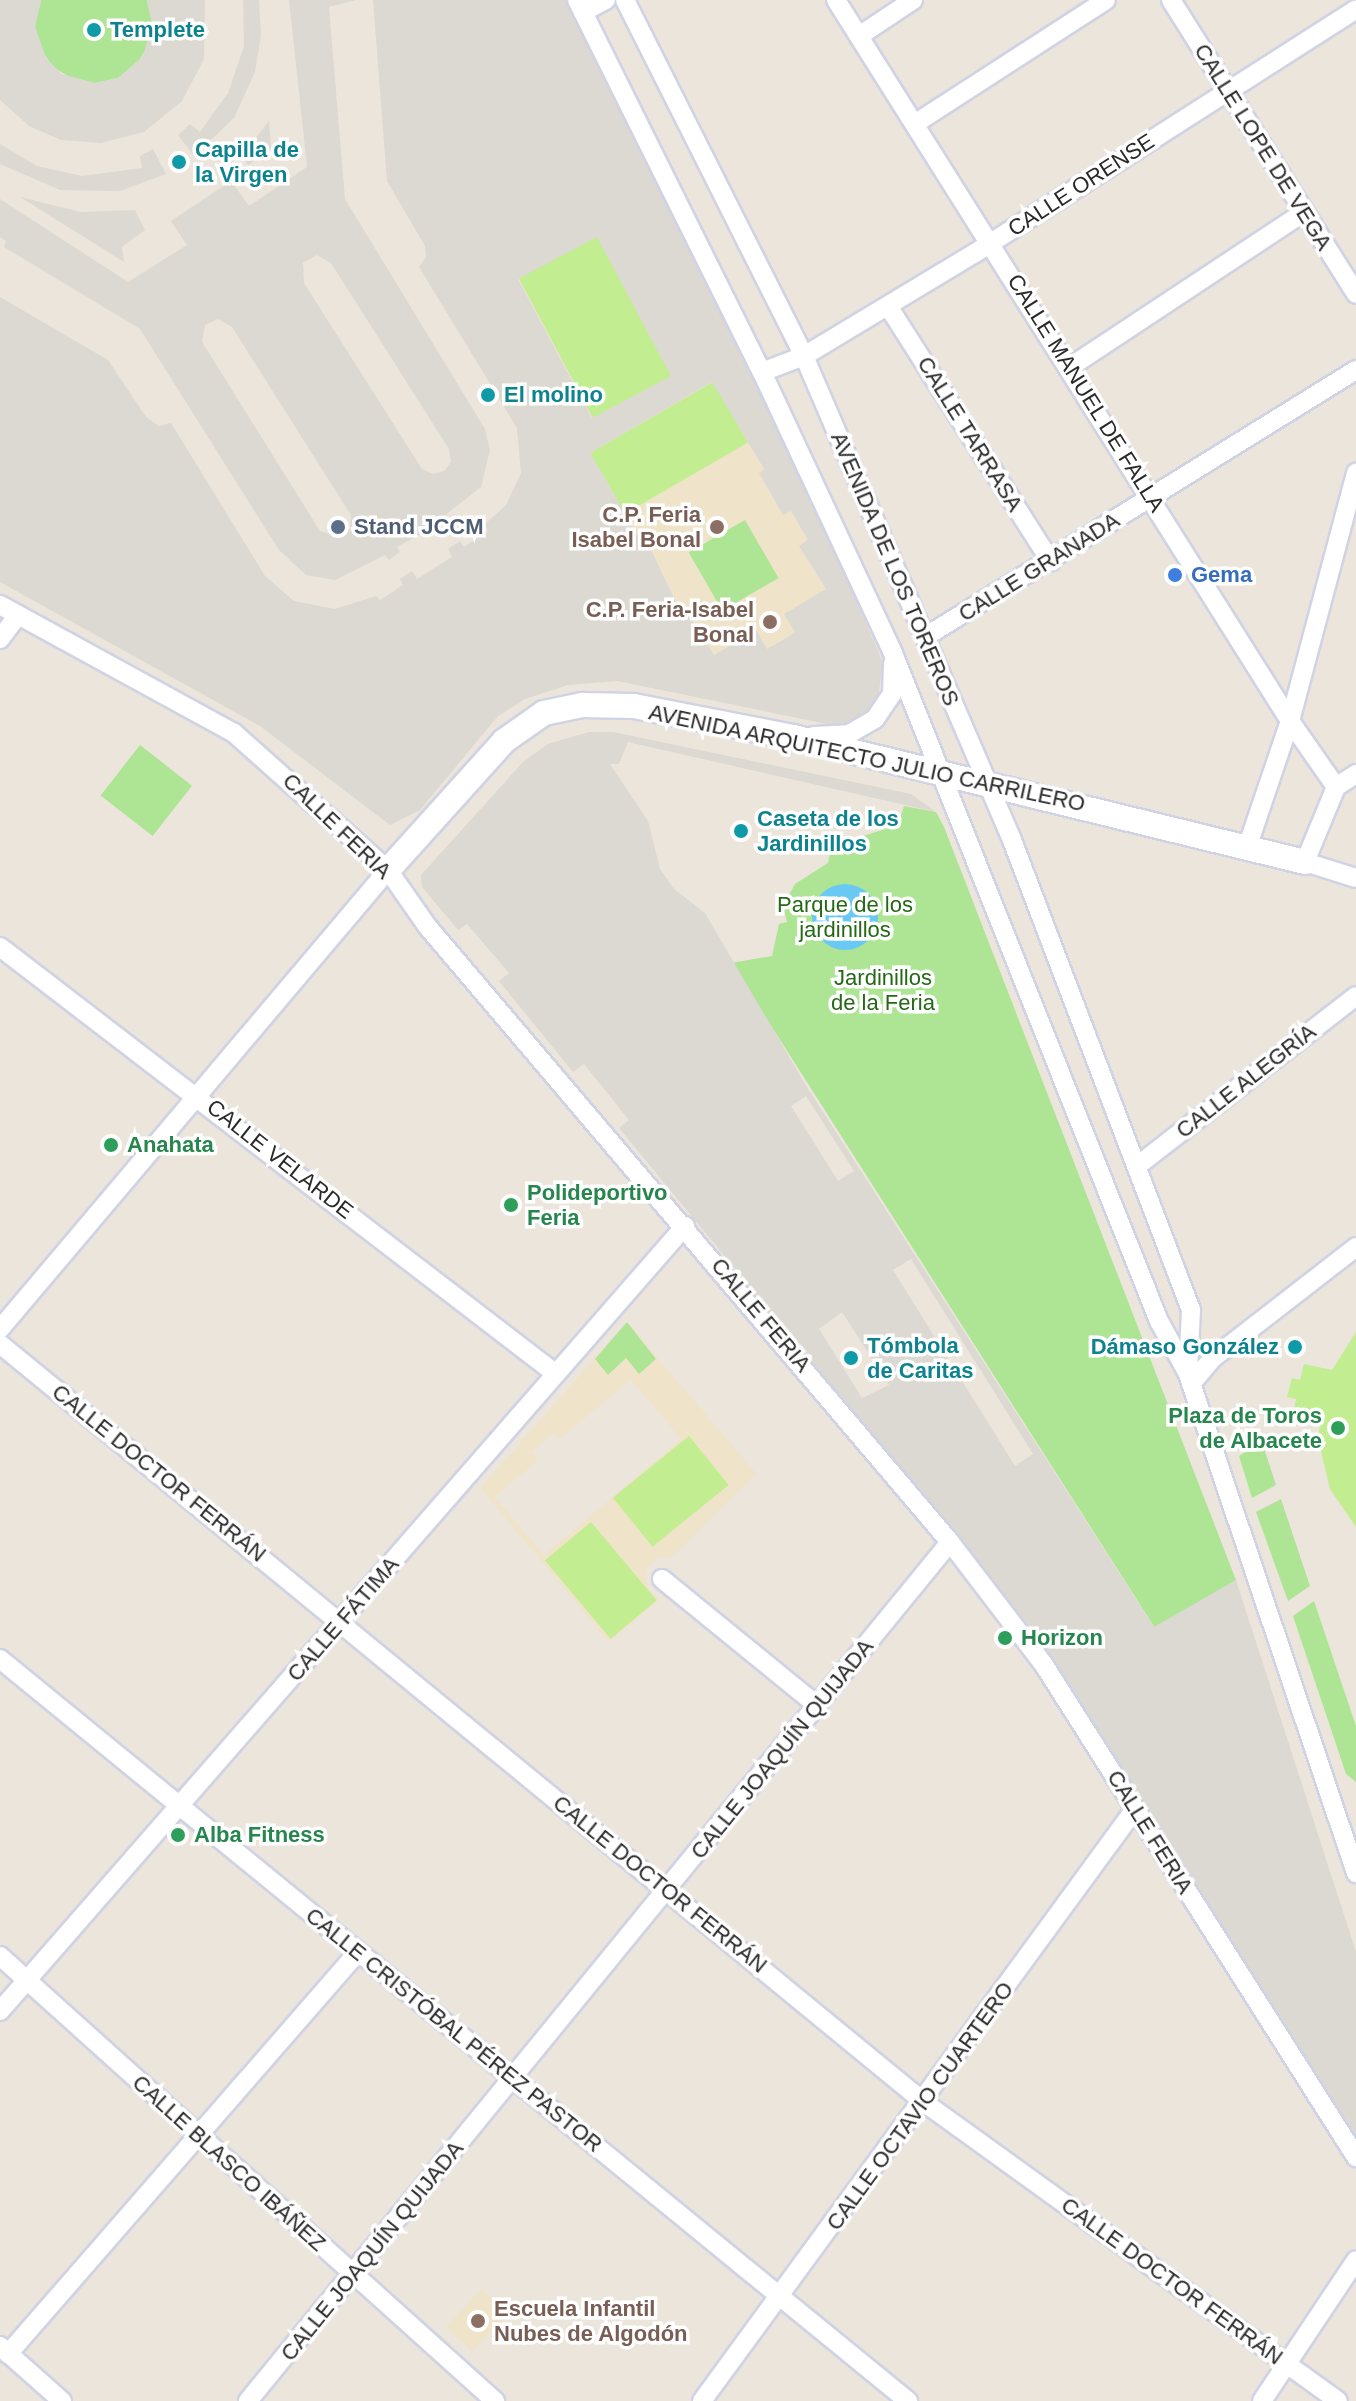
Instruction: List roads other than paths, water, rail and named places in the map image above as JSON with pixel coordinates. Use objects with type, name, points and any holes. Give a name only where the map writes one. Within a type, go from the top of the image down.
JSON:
[{"type":"street","points":[[580,6],[606,0]]},
{"type":"street","name":"AVENIDA DE LOS TOREROS","points":[[625,0],[804,356],[987,781]]},
{"type":"street","name":"CALLE MANUEL DE FALLA","points":[[836,0],[992,242],[1290,721],[1336,787]]},
{"type":"street","points":[[859,36],[913,0]]},
{"type":"street","points":[[916,123],[1106,0]]},
{"type":"street","name":"CALLE LOPE DE VEGA","points":[[1171,0],[1356,294]]},
{"type":"street","name":"AVENIDA DE LOS TOREROS","points":[[580,6],[762,372],[893,653],[939,770]]},
{"type":"street","name":"CALLE ORENSE","points":[[804,356],[992,242],[1356,9]]},
{"type":"street","points":[[1070,367],[1304,212]]},
{"type":"street","name":"CALLE TARRASA","points":[[888,306],[1051,562]]},
{"type":"street","points":[[762,372],[804,356]]},
{"type":"street","name":"CALLE GRANADA","points":[[925,637],[1051,562],[1356,370]]},
{"type":"street","points":[[1248,845],[1290,721],[1356,473]]},
{"type":"street","points":[[0,605],[18,615],[0,639]]},
{"type":"street","name":"CALLE FERIA","points":[[18,615],[234,733],[388,870],[427,926],[685,1226],[950,1542],[1044,1665],[1356,2157]]},
{"type":"street","name":"AVENIDA DE LOS TOREROS","points":[[793,737],[849,734],[875,719],[892,694],[893,653]]},
{"type":"street","name":"AVENIDA ARQUITECTO JULIO CARRILERO","points":[[388,870],[504,741],[557,708],[634,706],[793,737],[987,781],[1248,845],[1348,875]]},
{"type":"street","points":[[939,770],[1159,1321],[1189,1379],[1348,1817],[1356,1873]]},
{"type":"street","points":[[1305,862],[1336,787],[1356,774]]},
{"type":"street","points":[[987,781],[1191,1310],[1189,1379]]},
{"type":"street","points":[[0,1329],[388,870]]},
{"type":"street","points":[[1348,875],[1356,892]]},
{"type":"street","name":"CALLE VELARDE","points":[[0,947],[198,1095],[556,1374]]},
{"type":"street","name":"CALLE ALEGRÍA","points":[[1137,1166],[1356,996]]},
{"type":"street","name":"CALLE FÁTIMA","points":[[0,2011],[685,1226]]},
{"type":"street","points":[[1189,1379],[1356,1247]]},
{"type":"street","name":"CALLE DOCTOR FERRÁN","points":[[0,1344],[925,2103],[1338,2401]]},
{"type":"street","name":"CALLE JOAQUÍN QUIJADA","points":[[248,2401],[950,1542]]},
{"type":"street","points":[[662,1579],[815,1704]]},
{"type":"street","name":"CALLE CRISTÓBAL PÉREZ PASTOR","points":[[0,1659],[908,2401]]},
{"type":"street","name":"CALLE OCTAVIO CUARTERO","points":[[702,2401],[925,2103],[1135,1809]]},
{"type":"street","points":[[62,2401],[4,2350],[198,2138],[358,1952]]},
{"type":"street","name":"CALLE BLASCO IBÁÑEZ","points":[[0,1956],[198,2138],[495,2401]]},
{"type":"street","points":[[1262,2401],[1356,2260]]},
{"type":"water","name":"Parque de los jardinillos","points":[[838,884],[852,884],[864,889],[873,898],[878,917],[876,930],[869,941],[852,950],[838,950],[826,945],[817,936],[812,924],[812,910],[817,898],[826,889]]},
{"type":"place","name":"Templete","points":[[94,30]]},
{"type":"place","name":"Capilla de la Virgen","points":[[179,162]]},
{"type":"place","name":"El molino","points":[[488,395]]},
{"type":"place","name":"Stand JCCM","points":[[338,527]]},
{"type":"place","name":"C.P. Feria Isabel Bonal","points":[[717,527]]},
{"type":"place","name":"Gema","points":[[1175,575]]},
{"type":"place","name":"C.P. Feria-Isabel Bonal","points":[[770,622]]},
{"type":"place","name":"Caseta de los Jardinillos","points":[[741,831]]},
{"type":"place","name":"Anahata","points":[[111,1145]]},
{"type":"place","name":"Polideportivo Feria","points":[[511,1205]]},
{"type":"place","name":"Dámaso González","points":[[1295,1347]]},
{"type":"place","name":"Tómbola de Caritas","points":[[851,1358]]},
{"type":"place","name":"Plaza de Toros de Albacete","points":[[1338,1428]]},
{"type":"place","name":"Horizon","points":[[1005,1638]]},
{"type":"place","name":"Alba Fitness","points":[[178,1835]]},
{"type":"place","name":"Escuela Infantil Nubes de Algodón","points":[[478,2321]]},
{"type":"park label","name":"Jardinillos de la Feria","points":[[883,990]]}]
